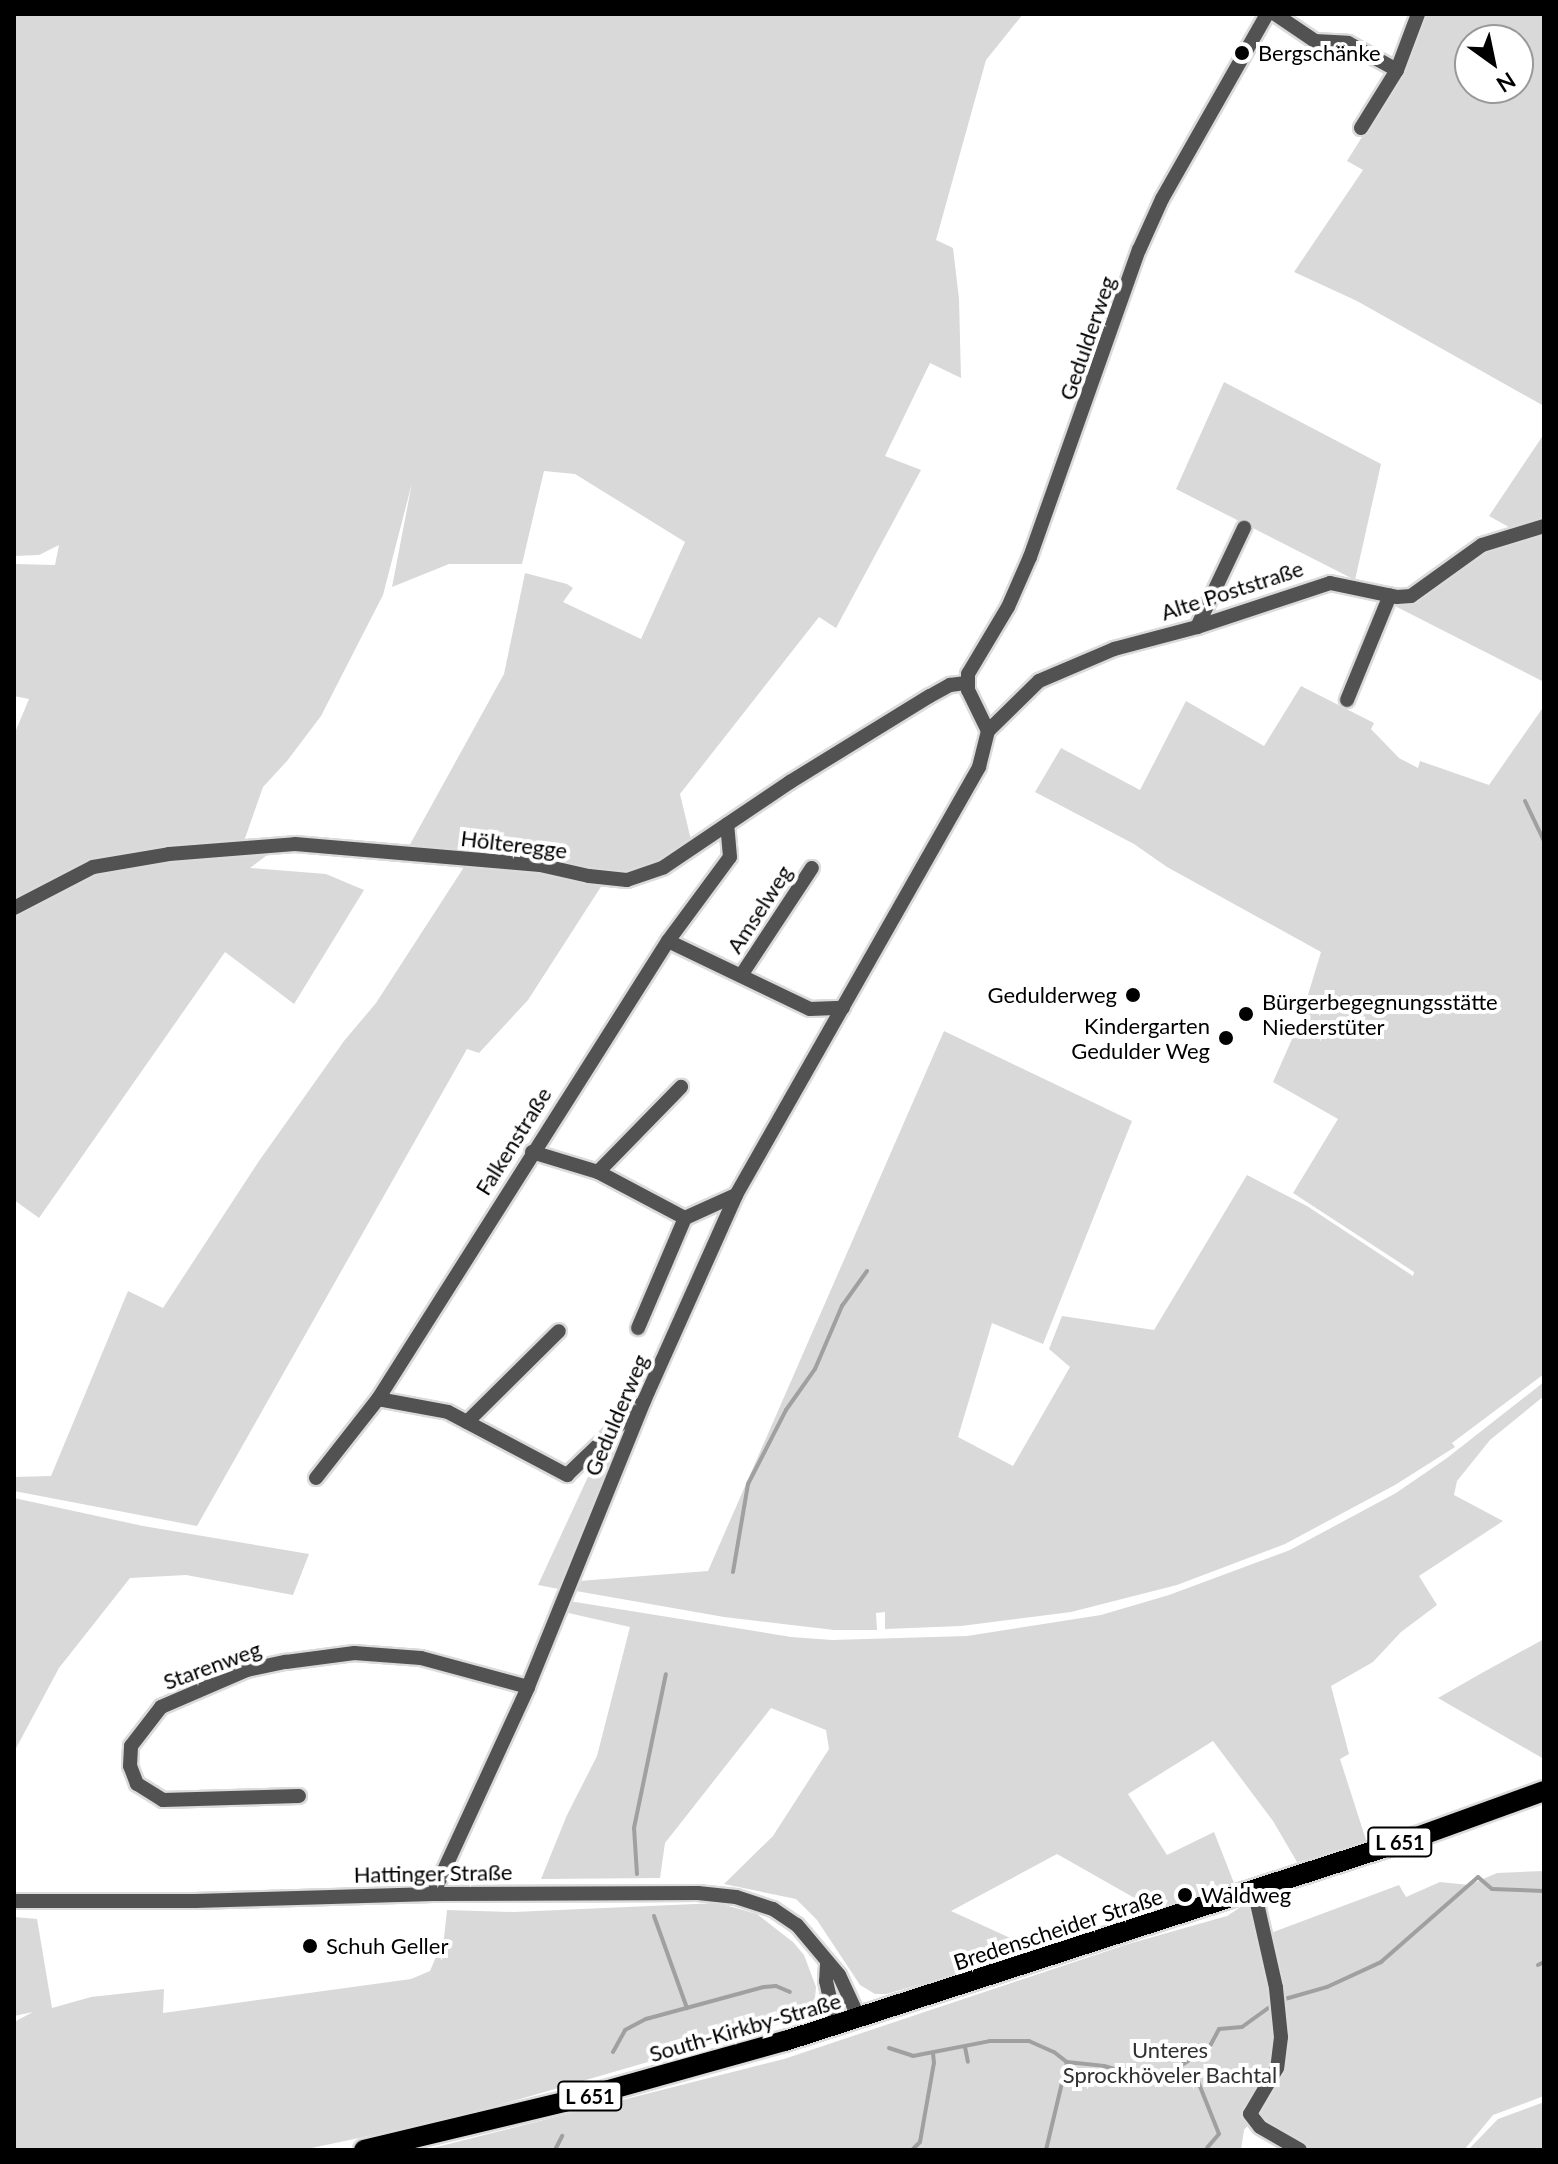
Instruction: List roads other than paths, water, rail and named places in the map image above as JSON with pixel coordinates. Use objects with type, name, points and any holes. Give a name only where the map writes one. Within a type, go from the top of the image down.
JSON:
[{"type":"main road","name":"Bredenscheider Straße","points":[[859,2018],[1491,1812],[1544,1791]]},
{"type":"main road","name":"South-Kirkby-Straße","points":[[364,2150],[573,2100],[859,2018]]},
{"type":"street","name":"Gedulderweg","points":[[966,683],[970,669],[1008,607],[1030,557],[1139,250],[1162,199],[1267,14]]},
{"type":"street","points":[[1275,14],[1315,41],[1348,43],[1397,70]]},
{"type":"street","points":[[1361,128],[1397,70],[1418,14]]},
{"type":"street","name":"Alte Poststraße","points":[[988,731],[1039,681],[1114,649],[1197,627],[1330,583],[1404,598],[1418,593],[1482,545],[1544,526]]},
{"type":"street","points":[[1197,627],[1244,528]]},
{"type":"street","points":[[1347,700],[1390,595]]},
{"type":"street","points":[[966,683],[988,731]]},
{"type":"street","name":"Hölteregge","points":[[14,908],[93,867],[169,854],[295,844],[540,865],[589,876],[627,880],[664,867],[937,692],[950,685],[966,683]]},
{"type":"street","name":"Gedulderweg","points":[[433,1894],[528,1687],[644,1401],[736,1195],[979,767],[988,731]]},
{"type":"street","name":"Falkenstraße","points":[[316,1478],[378,1399],[668,941],[730,857],[727,824]]},
{"type":"street","name":"Amselweg","points":[[742,974],[812,868]]},
{"type":"street","name":"Amselweg","points":[[668,941],[810,1009],[843,1008]]},
{"type":"street","points":[[598,1172],[681,1087]]},
{"type":"street","points":[[532,1152],[598,1172],[685,1218]]},
{"type":"street","points":[[638,1328],[685,1218],[736,1195]]},
{"type":"street","points":[[467,1422],[559,1331]]},
{"type":"street","points":[[378,1399],[448,1412],[567,1475],[644,1401]]},
{"type":"street","name":"Starenweg","points":[[299,1796],[163,1800],[137,1784],[130,1766],[131,1746],[161,1707],[247,1670],[286,1662],[354,1653],[421,1658],[528,1687]]},
{"type":"street","points":[[1254,1890],[1276,1988],[1281,2037],[1277,2068],[1250,2114],[1260,2127],[1300,2150]]},
{"type":"street","name":"Hattinger Straße","points":[[14,1901],[195,1901],[433,1894],[698,1893],[736,1897],[787,1917],[807,1935],[827,1964],[839,1975],[859,2018]]},
{"type":"street","points":[[827,1964],[826,1981],[836,2025]]},
{"type":"waterway","points":[[1525,801],[1544,841]]},
{"type":"waterway","points":[[733,1572],[748,1484],[786,1410],[815,1369],[842,1306],[867,1271]]},
{"type":"waterway","points":[[637,1874],[634,1828],[666,1674]]},
{"type":"waterway","points":[[1285,1999],[1327,1987],[1381,1962],[1478,1877],[1492,1889],[1544,1891]]},
{"type":"waterway","points":[[654,1916],[687,2008]]},
{"type":"waterway","points":[[1538,1965],[1544,1962]]},
{"type":"waterway","points":[[613,2052],[625,2030],[646,2019],[764,1987],[776,1986],[790,1992]]},
{"type":"waterway","points":[[889,2048],[913,2056],[990,2041],[1029,2041],[1054,2052],[1067,2062],[1104,2066],[1143,2077],[1164,2077],[1210,2046],[1219,2029],[1242,2027],[1272,2005]]},
{"type":"waterway","points":[[965,2047],[968,2062]]},
{"type":"waterway","points":[[912,2150],[920,2142],[934,2063],[933,2053]]},
{"type":"waterway","points":[[1046,2150],[1067,2062]]},
{"type":"waterway","points":[[1175,2067],[1187,2080],[1197,2079],[1219,2134],[1207,2148]]},
{"type":"waterway","points":[[555,2150],[562,2136]]},
{"type":"place","name":"Bergschänke","points":[[1242,53]]},
{"type":"place","name":"Gedulderweg","points":[[1133,995]]},
{"type":"place","name":"Bürgerbegegnungsstätte Niederstüter","points":[[1246,1014]]},
{"type":"place","name":"Kindergarten Gedulder Weg","points":[[1226,1038]]},
{"type":"place","name":"Waldweg","points":[[1185,1895]]},
{"type":"place","name":"Schuh Geller","points":[[310,1946]]},
{"type":"park label","name":"Unteres Sprockhöveler Bachtal","points":[[1170,2062]]}]
